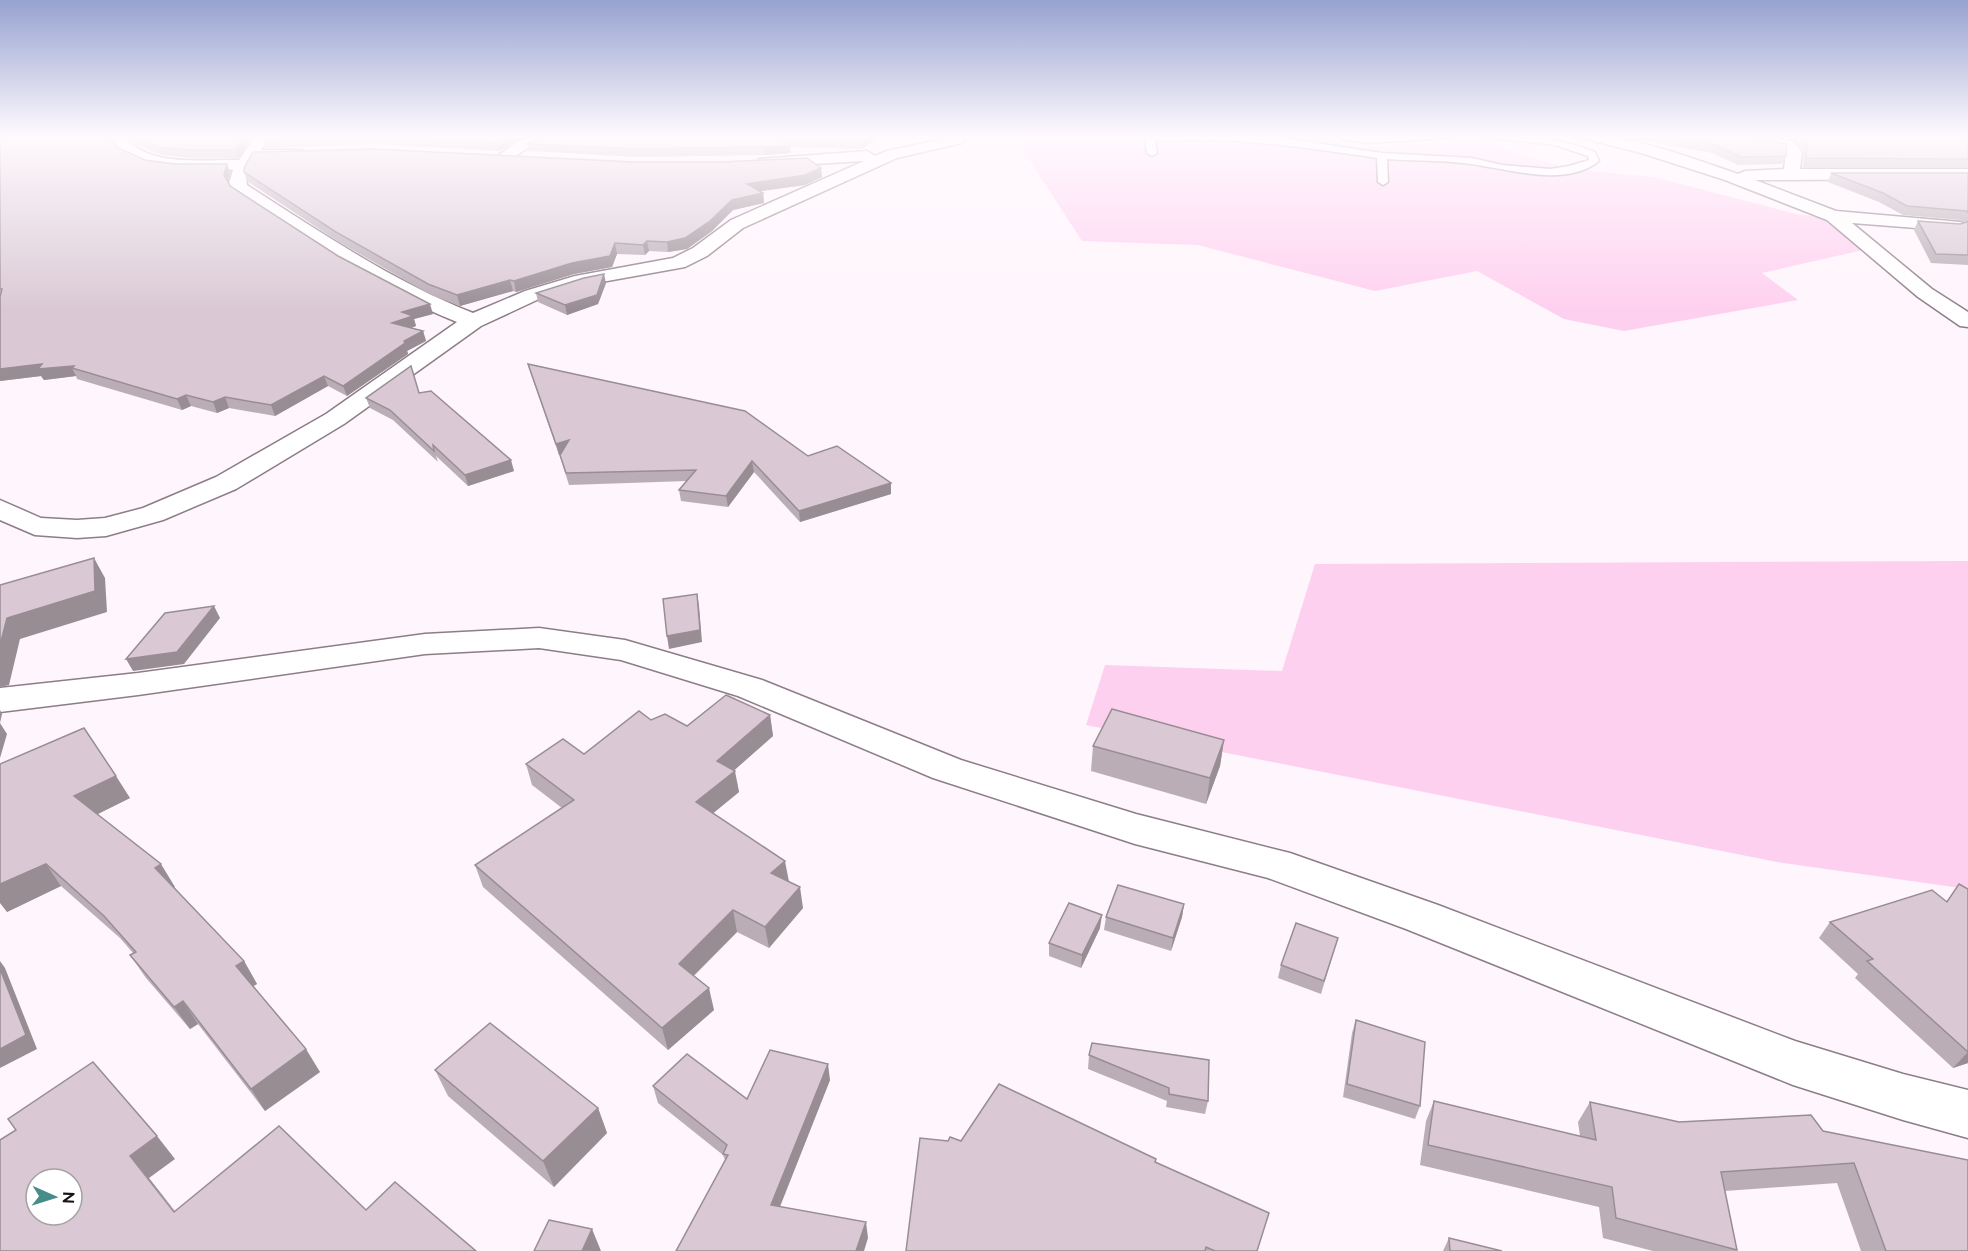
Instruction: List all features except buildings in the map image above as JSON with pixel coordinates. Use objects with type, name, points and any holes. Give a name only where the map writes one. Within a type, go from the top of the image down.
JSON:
[{"type":"street","points":[[248,193],[305,228],[331,248],[423,301],[473,321]]},
{"type":"street","points":[[0,509],[35,526],[77,529],[106,527],[153,514],[226,483],[334,419],[473,321],[532,296],[582,280],[678,263],[700,252],[737,224],[805,193]]},
{"type":"street","points":[[1774,193],[1833,216],[1955,226]]},
{"type":"street","points":[[1833,216],[1925,293],[1968,321]]},
{"type":"street","points":[[0,700],[138,684],[425,644],[539,638],[625,650],[750,688],[947,769],[1135,829],[1275,864],[1443,925],[1793,1063],[1903,1097],[1968,1114]]},
{"type":"shaded area","points":[[1051,193],[1717,193],[1796,214],[1820,217],[1863,250],[1762,273],[1798,300],[1624,331],[1564,319],[1477,271],[1375,291],[1198,245],[1082,241]]},
{"type":"shaded area","points":[[1968,561],[1968,889],[1777,862],[1086,725],[1105,665],[1282,671],[1315,564]]}]
